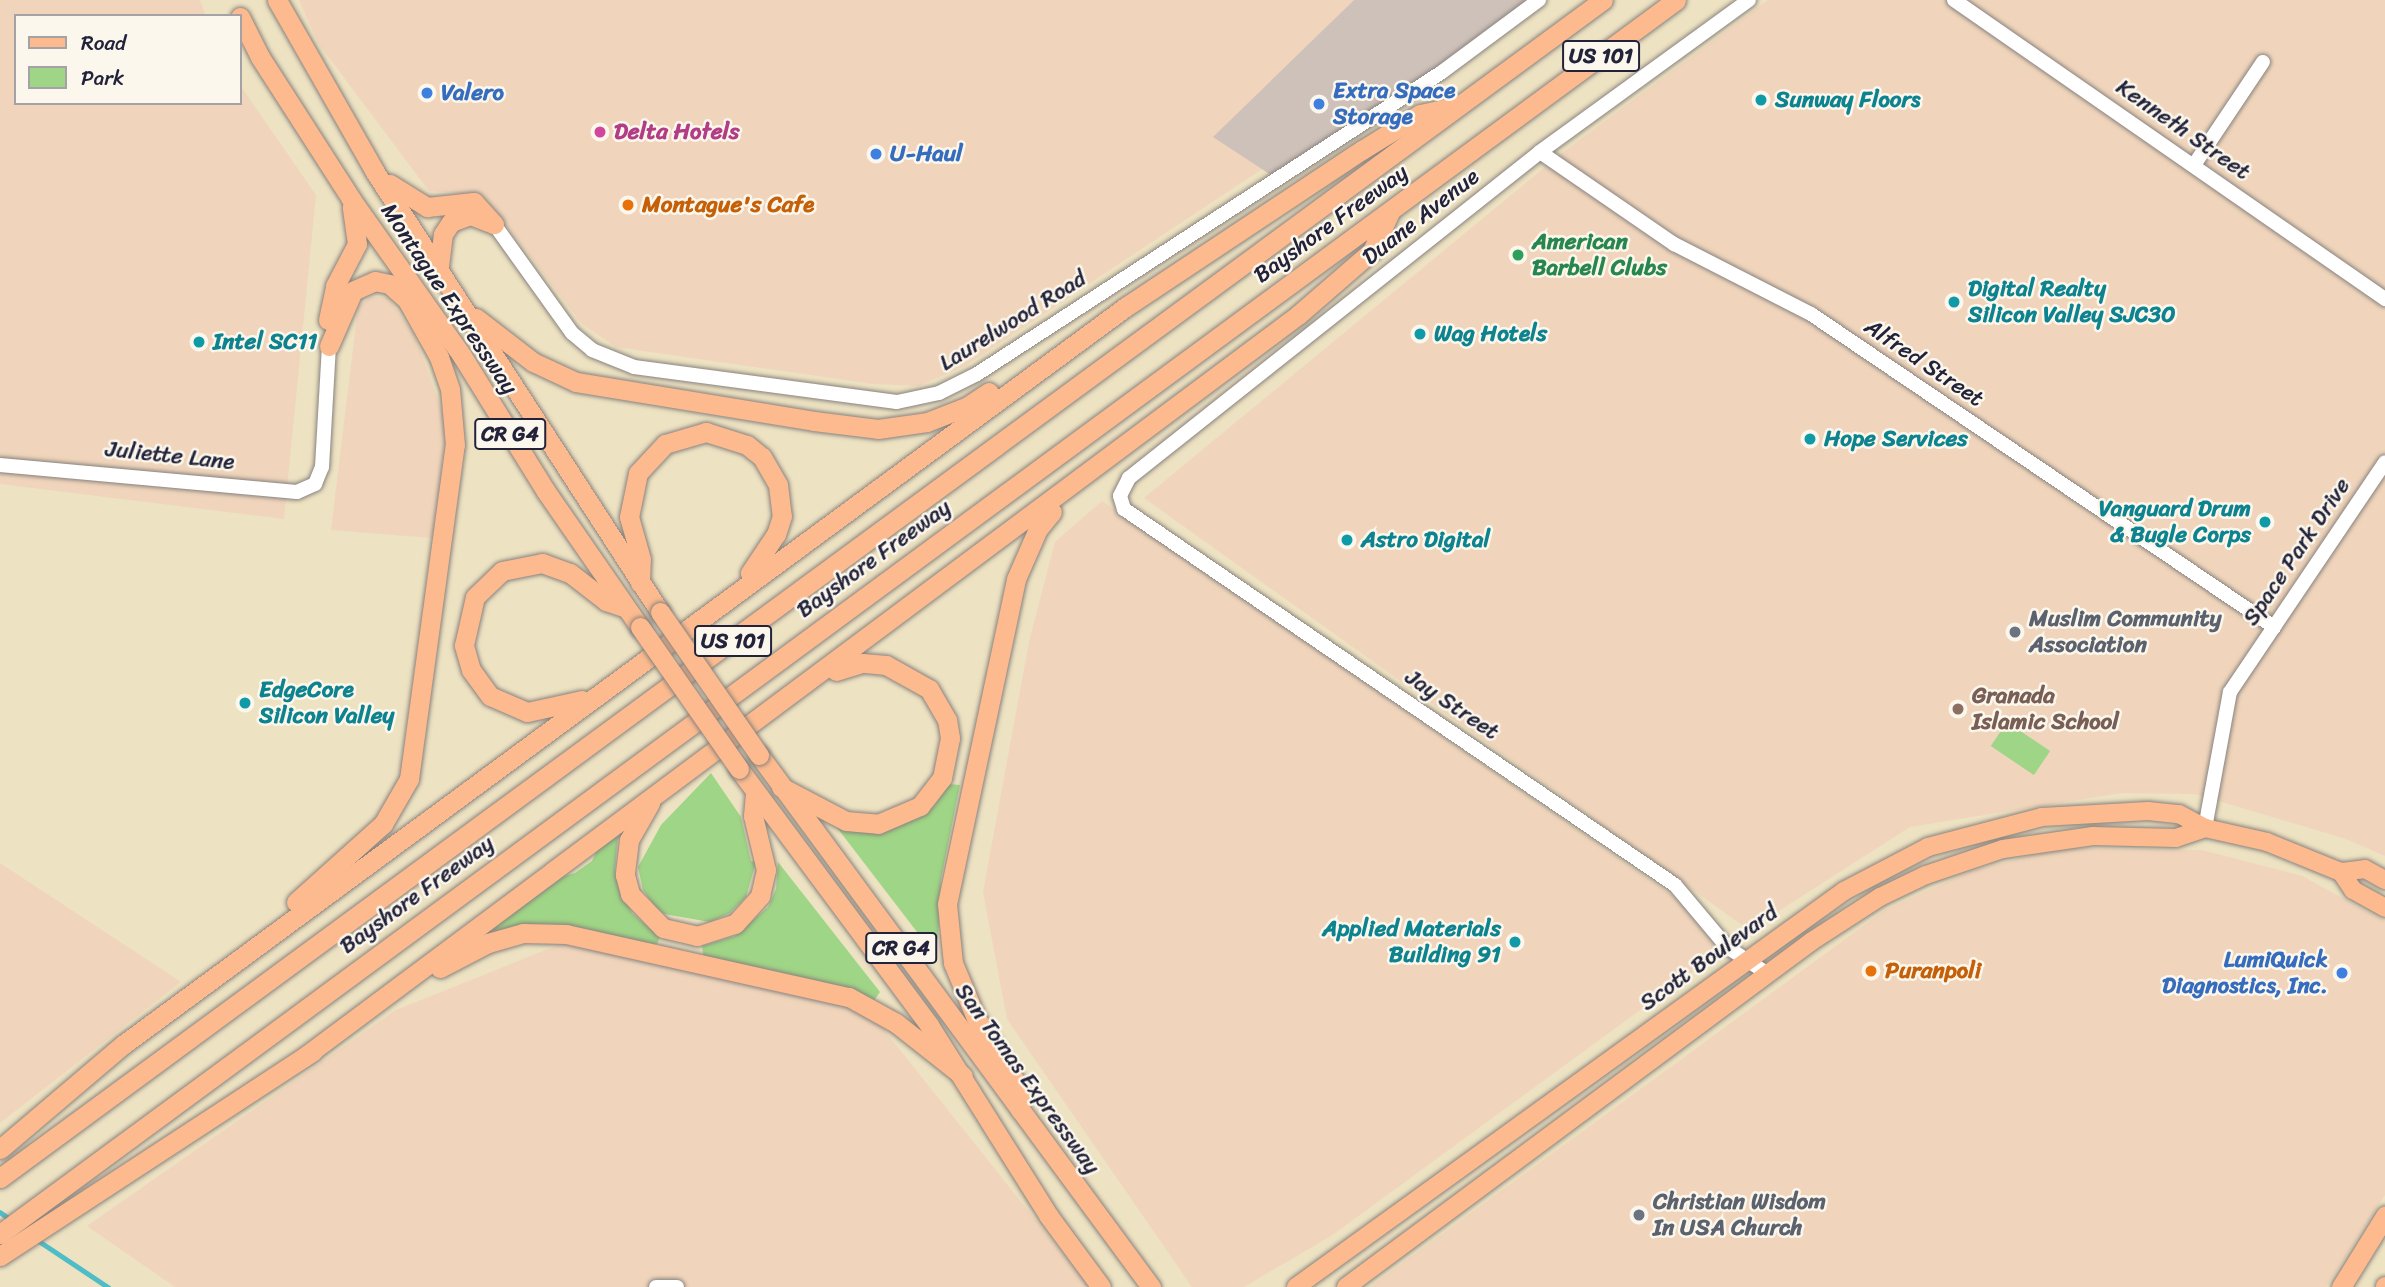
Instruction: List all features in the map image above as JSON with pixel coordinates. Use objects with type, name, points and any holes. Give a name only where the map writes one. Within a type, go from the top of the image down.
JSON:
[{"type":"highway","name":"Montague Expressway","points":[[277,0],[375,172],[470,313],[640,583],[718,696]]},
{"type":"highway","name":"Bayshore Freeway","points":[[3,1175],[1603,0]]},
{"type":"highway","name":"Bayshore Freeway","points":[[4,1246],[42,1202],[1676,0]]},
{"type":"highway","name":"Montague Expressway","points":[[242,23],[260,57],[351,199],[696,708]]},
{"type":"highway","points":[[0,1149],[124,1044],[725,599],[1127,306],[1420,114],[1457,107]]},
{"type":"highway","points":[[375,172],[419,205],[474,202],[494,224]]},
{"type":"highway","points":[[329,346],[328,313],[335,286],[357,244],[351,199]]},
{"type":"highway","points":[[304,1057],[657,792],[810,683],[1096,470],[1298,315],[1372,251],[1390,212]]},
{"type":"highway","points":[[439,267],[443,234],[452,222],[470,215],[494,224]]},
{"type":"highway","points":[[124,1044],[148,1019],[360,849],[393,811],[409,779],[455,424],[450,389],[439,357],[403,295],[394,261]]},
{"type":"highway","points":[[329,346],[353,291],[375,281],[389,284],[403,295]]},
{"type":"highway","points":[[470,313],[533,362],[576,382],[878,429],[927,422],[968,406],[1099,318],[1127,306]]},
{"type":"highway","points":[[640,583],[641,559],[629,517],[638,473],[654,453],[671,441],[692,433],[718,433],[747,445],[762,457],[782,499],[782,516],[766,554],[725,599]]},
{"type":"highway","points":[[1020,1110],[1019,1087],[972,1010],[953,963],[947,904],[1025,554],[1059,504],[1096,470]]},
{"type":"highway","points":[[600,694],[539,712],[501,704],[479,684],[466,659],[468,612],[486,583],[502,571],[531,562],[557,566],[606,601],[626,608]]},
{"type":"highway","points":[[781,787],[846,821],[878,824],[920,806],[948,765],[947,720],[929,689],[913,677],[886,665],[862,663],[810,683]]},
{"type":"highway","name":"San Tomas Expressway","points":[[718,696],[781,787],[1151,1287]]},
{"type":"highway","name":"San Tomas Expressway","points":[[696,708],[755,793],[963,1076],[1048,1214],[1101,1287]]},
{"type":"highway","points":[[657,792],[629,840],[625,876],[630,894],[649,918],[677,934],[697,936],[735,925],[760,896],[766,870],[753,816],[755,793]]},
{"type":"highway","points":[[4,1246],[57,1218],[452,960],[488,943],[523,933],[566,934],[849,997],[897,1023],[963,1076]]},
{"type":"highway","points":[[2341,1287],[2385,1216]]},
{"type":"main road","name":"Scott Boulevard","points":[[1296,1287],[1746,958],[1879,870],[1964,835],[2086,812],[2179,814],[2205,828],[2266,842],[2342,872],[2365,869],[2385,880]]},
{"type":"main road","name":"Scott Boulevard","points":[[1346,1287],[1768,974],[1880,897],[1969,858],[2052,840],[2176,838],[2205,828]]},
{"type":"main road","name":"Scott Boulevard","points":[[2342,872],[2353,890],[2385,908]]},
{"type":"street","name":"Laurelwood Road","points":[[494,224],[572,333],[592,350],[634,367],[897,402],[939,393],[977,374],[1430,80],[1539,0]]},
{"type":"street","name":"Duane Avenue","points":[[1129,478],[1540,152],[1749,0]]},
{"type":"street","name":"Kenneth Street","points":[[1954,0],[2385,299]]},
{"type":"street","points":[[2194,165],[2263,62]]},
{"type":"street","name":"Alfred Street","points":[[1540,152],[1674,244],[1811,314],[2274,627]]},
{"type":"street","name":"Juliette Lane","points":[[0,465],[297,492],[315,484],[322,467],[329,346]]},
{"type":"street","name":"Space Park Drive","points":[[2205,828],[2230,692],[2385,462]]},
{"type":"street","name":"Jay Street","points":[[1129,478],[1120,496],[1124,509],[1665,877],[1727,947],[1768,974]]},
{"type":"street","points":[[656,1287],[677,1287]]},
{"type":"shaded area","points":[[0,0],[200,0],[205,14],[14,14],[14,105],[242,105],[242,88],[316,195],[284,519],[0,484]]},
{"type":"shaded area","points":[[299,0],[1517,0],[965,366],[919,386],[872,384],[616,347],[582,324],[483,195],[429,191],[318,43]]},
{"type":"shaded area","name":"Extra Space Storage","points":[[1354,0],[1539,0],[1277,179],[1213,137]]},
{"type":"shaded area","points":[[1768,0],[2385,0],[2385,856],[2346,839],[2195,794],[2122,793],[1910,827],[1749,930],[1144,498],[1562,153]]},
{"type":"shaded area","points":[[371,297],[388,298],[414,334],[447,425],[432,538],[331,530],[358,307]]},
{"type":"shaded area","points":[[1102,501],[1702,916],[1725,948],[1331,1236],[1244,1287],[1192,1287],[1007,1019],[983,892],[1029,642],[1055,542]]},
{"type":"shaded area","points":[[2060,848],[2202,850],[2302,876],[2385,921],[2385,1195],[2326,1287],[1370,1287],[1885,910],[1971,871]]},
{"type":"shaded area","points":[[0,863],[181,982],[0,1123]]},
{"type":"shaded area","points":[[563,943],[865,1006],[1089,1287],[175,1287],[87,1226],[396,1010]]},
{"type":"green space","points":[[2007,722],[2050,751],[2034,775],[1991,746]]},
{"type":"green space","points":[[711,773],[741,817],[751,861],[756,862],[746,897],[730,913],[710,922],[664,914],[656,908],[643,890],[638,867],[661,825]]},
{"type":"green space","points":[[949,784],[960,785],[941,879],[938,938],[927,945],[835,825],[882,830],[902,825],[934,806]]},
{"type":"green space","points":[[618,833],[615,870],[621,892],[633,914],[660,937],[657,944],[498,937],[491,926],[556,878],[575,873],[592,861],[598,847]]},
{"type":"green space","points":[[778,862],[880,992],[873,1002],[704,960],[702,946],[735,936],[768,907],[776,889]]},
{"type":"waterway","points":[[0,1212],[10,1219]]},
{"type":"waterway","points":[[36,1239],[108,1287]]},
{"type":"place","name":"Valero","points":[[427,93]]},
{"type":"place","name":"Sunway Floors","points":[[1761,100]]},
{"type":"place","name":"Extra Space Storage","points":[[1319,104]]},
{"type":"place","name":"Delta Hotels","points":[[600,132]]},
{"type":"place","name":"U-Haul","points":[[876,154]]},
{"type":"place","name":"Montague's Cafe","points":[[628,205]]},
{"type":"place","name":"American Barbell Clubs","points":[[1518,255]]},
{"type":"place","name":"Digital Realty Silicon Valley SJC30","points":[[1954,302]]},
{"type":"place","name":"Wag Hotels","points":[[1420,334]]},
{"type":"place","name":"Intel SC11","points":[[199,342]]},
{"type":"place","name":"Hope Services","points":[[1810,439]]},
{"type":"place","name":"Vanguard Drum & Bugle Corps","points":[[2265,522]]},
{"type":"place","name":"Astro Digital","points":[[1347,540]]},
{"type":"place","name":"Muslim Community Association","points":[[2015,632]]},
{"type":"place","name":"EdgeCore Silicon Valley","points":[[245,703]]},
{"type":"place","name":"Granada Islamic School","points":[[1958,709]]},
{"type":"place","name":"Applied Materials Building 91","points":[[1515,942]]},
{"type":"place","name":"Puranpoli","points":[[1871,971]]},
{"type":"place","name":"LumiQuick Diagnostics, Inc.","points":[[2342,973]]},
{"type":"place","name":"Christian Wisdom In USA Church","points":[[1639,1215]]}]
